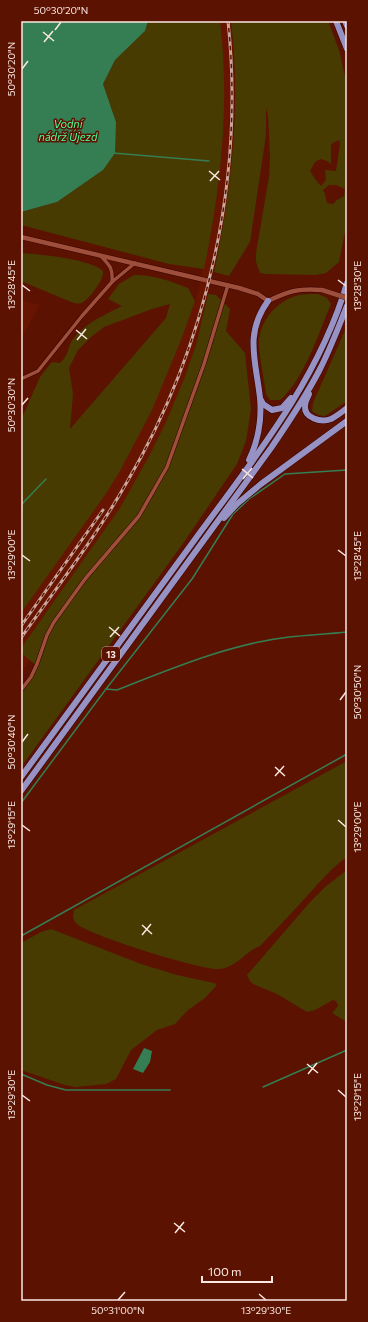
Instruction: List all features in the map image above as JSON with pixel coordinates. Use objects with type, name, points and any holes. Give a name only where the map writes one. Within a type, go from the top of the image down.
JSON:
[{"type":"highway","points":[[336,21],[347,49]]},
{"type":"highway","points":[[345,21],[347,26]]},
{"type":"highway","name":"13","points":[[21,777],[241,476],[288,409],[311,369],[333,322],[347,283]]},
{"type":"highway","points":[[241,476],[258,439],[260,398],[253,356],[254,332],[261,312],[268,301]]},
{"type":"highway","name":"13","points":[[21,791],[296,411],[319,372],[333,343],[347,306]]},
{"type":"highway","points":[[260,398],[263,404],[272,410],[282,408],[288,402],[311,369]]},
{"type":"highway","points":[[319,372],[305,406],[308,415],[318,420],[331,419],[347,408]]},
{"type":"highway","points":[[200,545],[237,504],[261,484],[347,421]]},
{"type":"street","points":[[21,237],[99,254],[228,286],[258,294],[268,301],[287,292],[305,289],[322,290],[347,298]]},
{"type":"street","points":[[99,254],[111,266],[113,274],[112,282]]},
{"type":"street","points":[[21,380],[38,371],[82,316],[112,282],[135,263]]},
{"type":"street","points":[[21,690],[31,677],[47,635],[54,622],[85,579],[139,516],[167,467],[204,364],[228,286]]},
{"type":"shaded area","points":[[148,21],[220,21],[224,83],[222,146],[215,208],[204,269],[169,264],[21,225],[21,212],[57,202],[103,170],[116,122],[103,84],[115,60],[145,31]]},
{"type":"shaded area","points":[[220,21],[231,21],[232,29],[235,72],[233,154],[228,200],[220,242],[196,345],[166,422],[138,477],[120,508],[21,648],[21,613],[105,495],[183,335],[198,292],[214,216],[222,153],[224,73]]},
{"type":"shaded area","points":[[231,21],[328,21],[339,50],[347,85],[347,222],[339,262],[326,273],[316,275],[266,274],[260,273],[256,262],[256,253],[269,177],[270,157],[268,116],[266,108],[266,135],[250,242],[229,276],[214,272],[226,210],[233,147],[235,115],[234,52]],"holes":[[[339,140],[340,144],[336,171],[325,170],[326,180],[321,186],[310,171],[315,162],[321,159],[331,164],[331,144]],[[329,185],[336,185],[345,189],[344,196],[333,204],[327,203],[323,190]]]},
{"type":"shaded area","points":[[21,253],[52,256],[88,263],[103,271],[102,278],[86,300],[78,304],[74,303],[21,281]]},
{"type":"shaded area","points":[[134,275],[155,277],[188,288],[195,301],[183,335],[152,410],[120,471],[105,495],[21,613],[21,420],[40,377],[52,362],[60,363],[63,360],[73,339],[84,328],[122,306],[108,299],[119,284]],"holes":[[[170,304],[166,318],[70,429],[73,394],[69,368],[78,350],[104,327],[152,309]]]},
{"type":"shaded area","points":[[208,294],[216,295],[230,309],[226,331],[245,353],[251,409],[246,441],[237,464],[184,542],[21,767],[21,693],[38,667],[21,653],[21,648],[120,508],[148,458],[166,422],[184,379],[196,345]]},
{"type":"shaded area","points":[[318,294],[327,298],[331,304],[310,355],[297,380],[289,391],[280,400],[270,400],[266,394],[259,345],[265,320],[276,307],[291,298],[299,295]]},
{"type":"shaded area","points":[[21,300],[40,305],[23,335],[21,335]]},
{"type":"shaded area","points":[[347,326],[347,401],[325,416],[318,415],[312,411],[313,403]]},
{"type":"shaded area","points":[[21,653],[30,660],[21,673]]},
{"type":"shaded area","points":[[347,761],[347,857],[326,875],[260,946],[255,948],[236,963],[225,968],[218,969],[190,964],[101,936],[74,921],[74,910]]},
{"type":"shaded area","points":[[347,870],[347,1022],[332,1013],[338,1006],[336,1001],[333,1000],[315,1010],[307,1012],[277,994],[253,984],[247,975],[311,901],[325,887]]},
{"type":"shaded area","points":[[51,929],[141,964],[177,975],[214,983],[216,986],[205,998],[188,1010],[175,1024],[157,1030],[131,1050],[116,1079],[106,1084],[76,1087],[65,1085],[21,1070],[21,943],[41,932]]},
{"type":"water","name":"Vodní nádrž Újezd","points":[[21,21],[148,21],[145,31],[115,60],[103,84],[116,122],[115,153],[103,170],[57,202],[21,212]]},
{"type":"water","points":[[144,1048],[152,1051],[150,1062],[143,1073],[133,1069]]},
{"type":"waterway","points":[[113,153],[209,161]]},
{"type":"waterway","points":[[106,689],[192,579],[233,514],[249,499],[285,474],[347,470]]},
{"type":"waterway","points":[[21,505],[46,479]]},
{"type":"waterway","points":[[21,803],[106,689],[117,690],[159,673],[245,645],[289,637],[347,632]]},
{"type":"waterway","points":[[21,936],[347,754]]},
{"type":"waterway","points":[[263,1087],[347,1050]]},
{"type":"waterway","points":[[21,1074],[47,1085],[66,1090],[170,1090]]},
{"type":"railway","points":[[21,638],[89,542],[127,482],[155,430],[179,375],[199,318],[214,260],[225,200],[231,141],[232,81],[228,21]]},
{"type":"railway","points":[[21,626],[103,510]]}]
